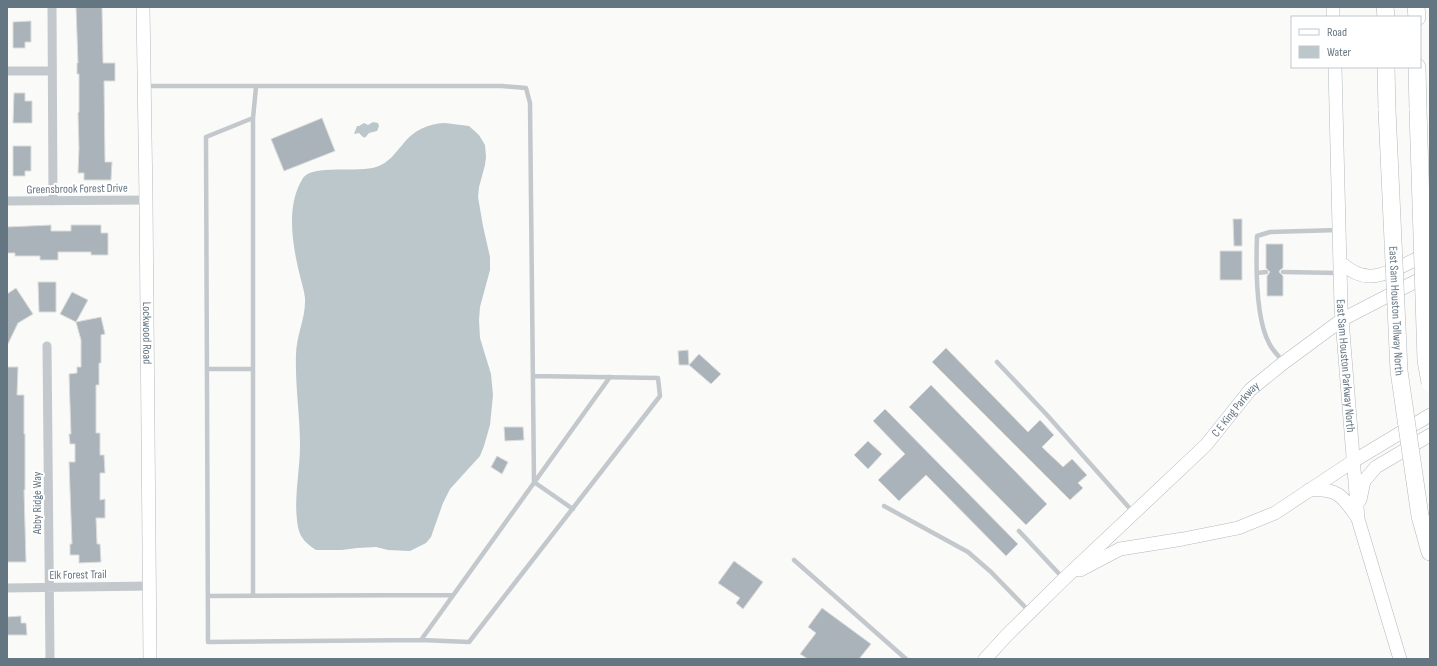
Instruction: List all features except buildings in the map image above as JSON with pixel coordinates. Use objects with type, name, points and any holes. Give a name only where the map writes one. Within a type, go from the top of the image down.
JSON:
[{"type":"highway","name":"East Sam Houston Tollway North","points":[[1386,68],[1386,110],[1399,370],[1420,516],[1430,552]]},
{"type":"highway","points":[[1417,68],[1426,360],[1430,383]]},
{"type":"main road","name":"Lockwood Road","points":[[143,7],[150,659]]},
{"type":"main road","name":"East Sam Houston Parkway North","points":[[1335,68],[1341,307],[1352,462],[1358,519],[1400,659]]},
{"type":"main road","points":[[1341,268],[1372,276],[1384,273],[1430,252]]},
{"type":"main road","name":"C E King Parkway","points":[[985,659],[1065,578],[1206,445],[1250,390],[1342,319],[1430,274]]},
{"type":"main road","name":"C E King Parkway","points":[[1065,578],[1120,549],[1238,528],[1275,513],[1352,462],[1430,415]]},
{"type":"main road","points":[[1358,519],[1362,489],[1364,481],[1369,474],[1376,467],[1430,435]]},
{"type":"main road","points":[[1309,490],[1324,489],[1336,493],[1346,500],[1358,519]]},
{"type":"street","points":[[52,7],[53,201]]},
{"type":"street","points":[[7,71],[52,71]]},
{"type":"street","name":"Greensbrook Forest Drive","points":[[7,202],[146,200]]},
{"type":"street","name":"Abby Ridge Way","points":[[47,346],[50,659]]},
{"type":"street","name":"Elk Forest Trail","points":[[7,588],[150,586]]},
{"type":"lane","points":[[145,86],[502,86],[526,88],[530,103],[534,482]]},
{"type":"lane","points":[[253,595],[253,118],[256,86]]},
{"type":"lane","points":[[253,118],[206,137],[208,642],[420,640],[469,642],[660,396],[658,378],[533,376]]},
{"type":"lane","points":[[1284,363],[1269,343],[1260,321],[1257,272],[1257,236],[1270,232],[1340,230]]},
{"type":"lane","points":[[1283,272],[1341,268]]},
{"type":"lane","points":[[1257,272],[1266,272]]},
{"type":"lane","points":[[997,362],[1048,415],[1134,513]]},
{"type":"lane","points":[[207,369],[253,369]]},
{"type":"lane","points":[[420,640],[610,377]]},
{"type":"lane","points":[[534,482],[573,509]]},
{"type":"lane","points":[[884,506],[968,552],[991,572],[1030,612]]},
{"type":"lane","points":[[1019,531],[1065,578]]},
{"type":"lane","points":[[794,560],[906,659]]},
{"type":"lane","points":[[208,596],[453,595]]},
{"type":"water","points":[[373,122],[378,123],[379,126],[377,131],[369,133],[364,138],[359,133],[354,134],[357,126],[364,123],[368,125]]},
{"type":"water","points":[[445,123],[469,126],[479,135],[485,145],[485,165],[478,197],[490,257],[490,270],[480,307],[479,320],[480,338],[491,374],[493,395],[490,425],[484,446],[480,456],[450,489],[443,503],[431,537],[426,543],[410,551],[388,550],[376,547],[342,550],[316,550],[302,538],[298,527],[296,507],[300,445],[296,378],[296,348],[304,313],[305,298],[294,248],[292,212],[294,200],[303,178],[308,174],[316,171],[369,169],[376,167],[388,160],[416,131],[427,126]]}]
